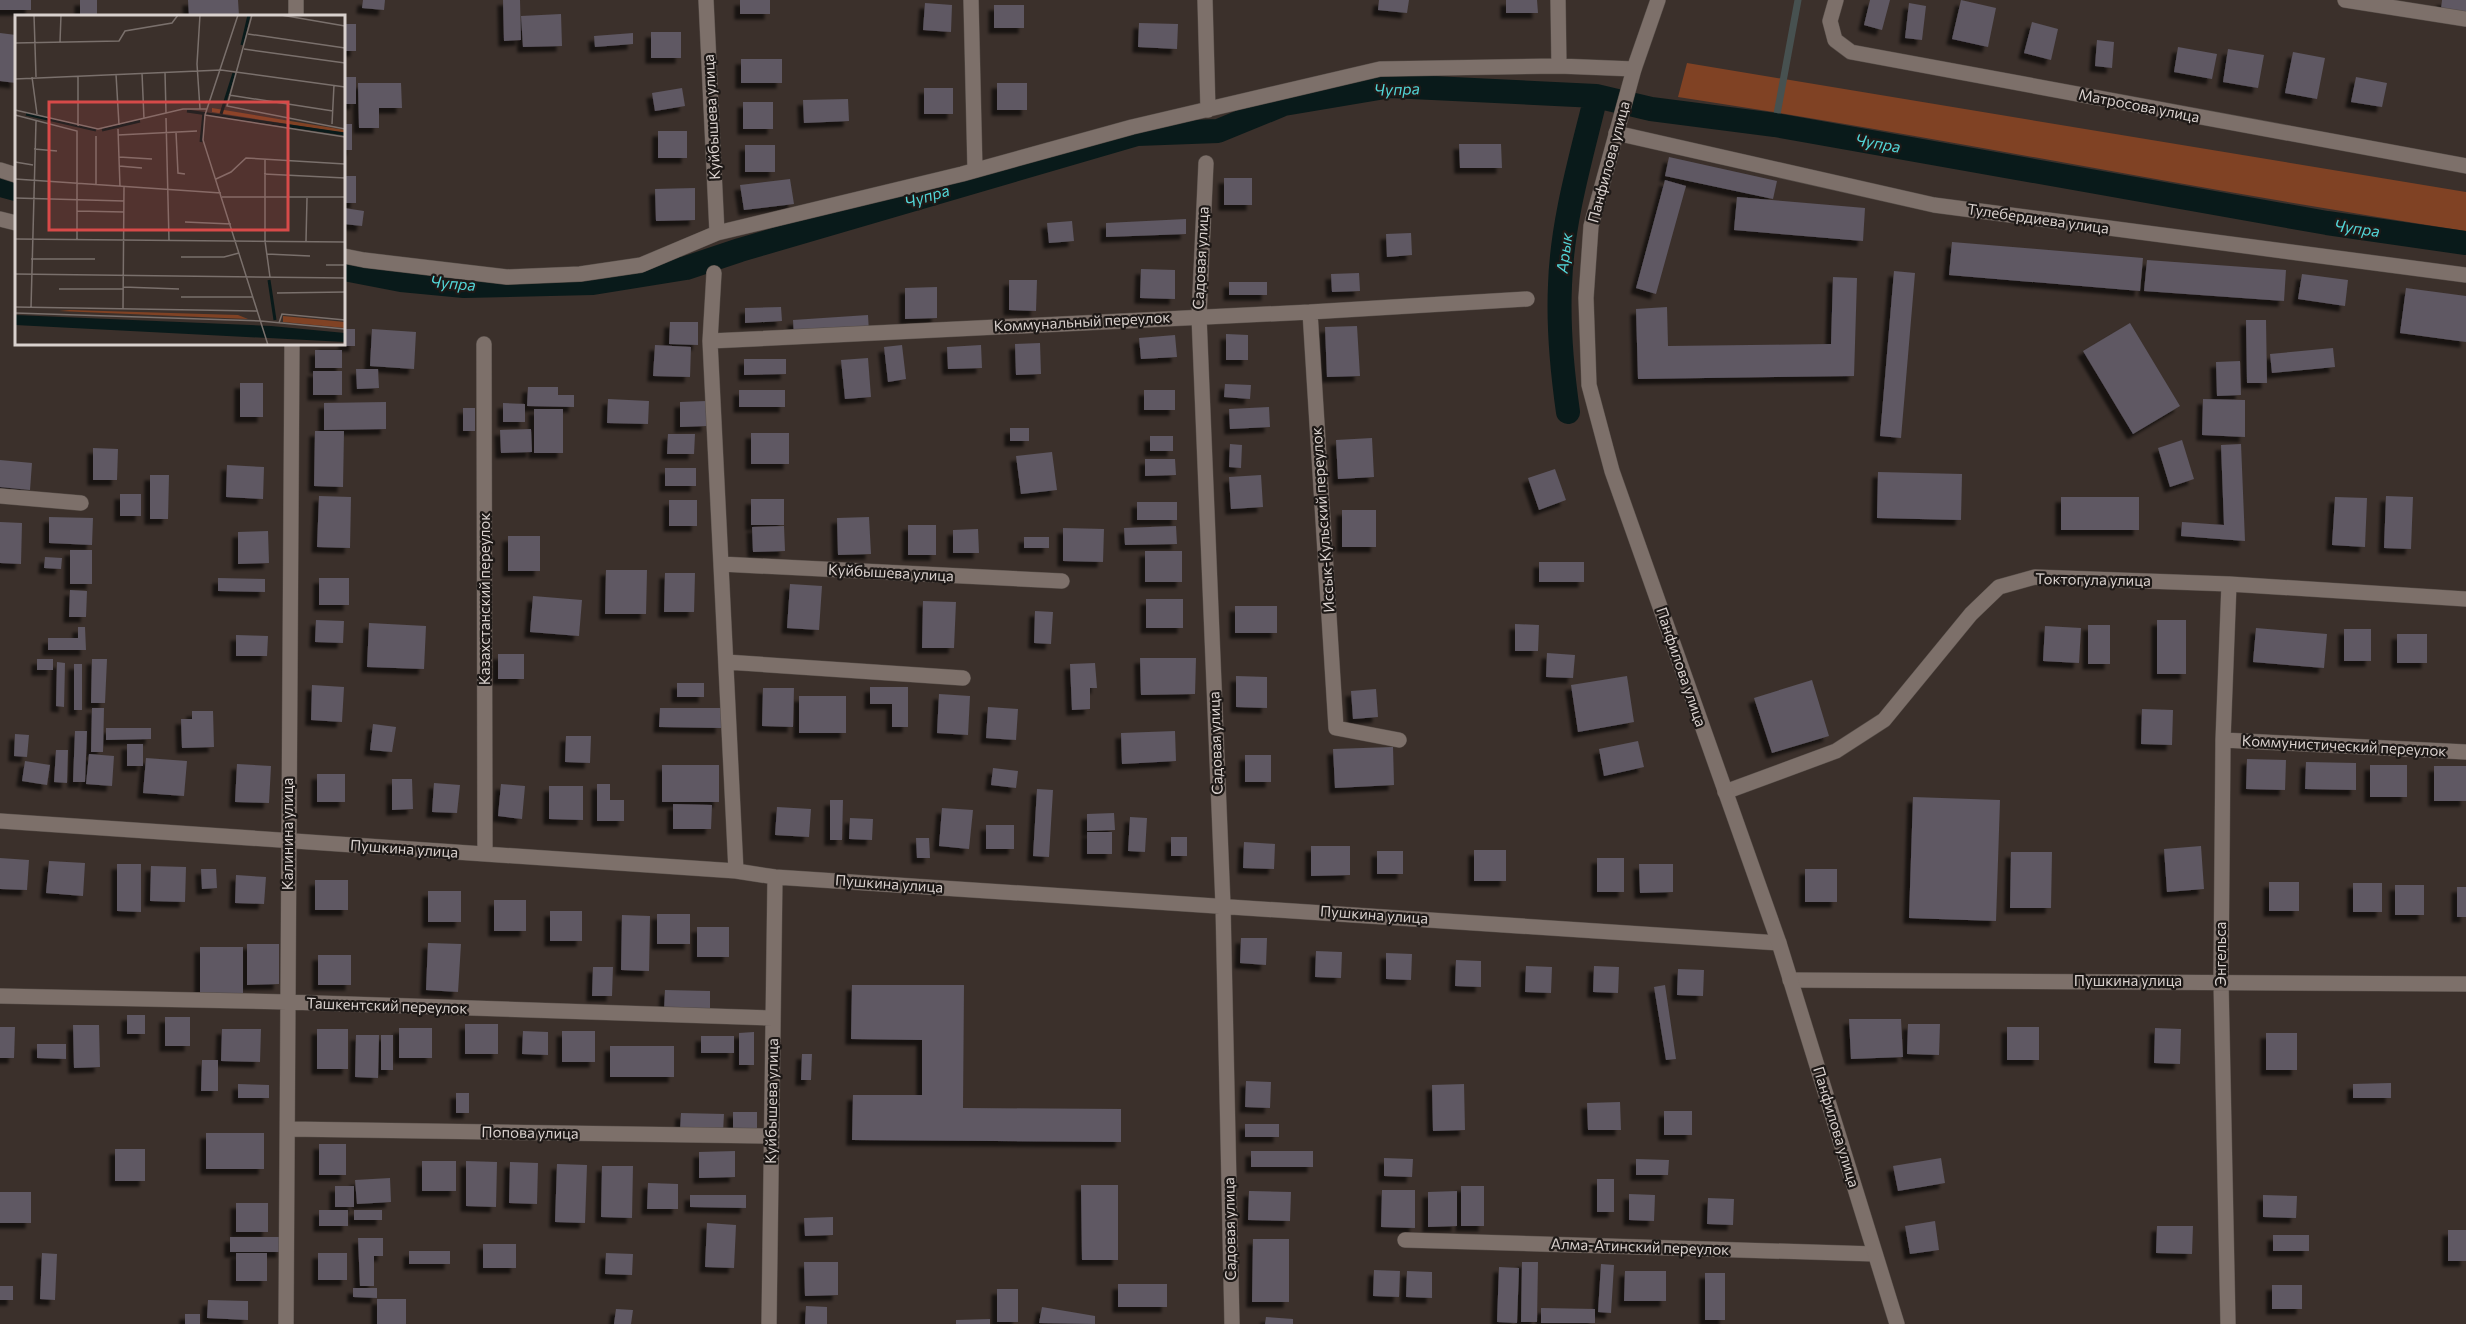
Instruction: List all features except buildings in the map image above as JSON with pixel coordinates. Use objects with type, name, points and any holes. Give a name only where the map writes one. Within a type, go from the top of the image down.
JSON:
[{"type":"street","name":"Куйбышева улица","points":[[706,0],[717,234]]},
{"type":"street","points":[[971,0],[975,170]]},
{"type":"street","points":[[1204,0],[1208,110]]},
{"type":"street","points":[[1558,0],[1559,66]]},
{"type":"street","name":"Панфилова улица","points":[[1658,0],[1634,69],[1591,226],[1586,298],[1589,385],[1612,471],[1779,943],[1897,1324]]},
{"type":"street","name":"Матросова улица","points":[[1836,0],[1830,21],[1834,40],[1851,52],[2466,166]]},
{"type":"street","points":[[2345,0],[2466,20]]},
{"type":"street","points":[[345,256],[507,277],[580,274],[641,265],[717,234],[975,170],[1132,127],[1380,69],[1559,66],[1634,69]]},
{"type":"street","name":"Тулебердиева улица","points":[[1616,133],[1934,205],[2466,275]]},
{"type":"street","name":"Садовая улица","points":[[1206,163],[1198,316],[1223,905],[1232,1324]]},
{"type":"street","points":[[0,170],[15,175]]},
{"type":"street","points":[[0,219],[15,223]]},
{"type":"street","points":[[714,273],[710,342],[736,871]]},
{"type":"street","name":"Коммунальный переулок","points":[[710,342],[1527,299]]},
{"type":"street","name":"Иссык-Кульский переулок","points":[[1310,312],[1336,728],[1400,740]]},
{"type":"street","name":"Казахстанский переулок","points":[[484,344],[485,854]]},
{"type":"street","name":"Калинина улица","points":[[286,1324],[292,345]]},
{"type":"street","points":[[0,496],[81,503]]},
{"type":"street","name":"Куйбышева улица","points":[[721,564],[1062,581]]},
{"type":"street","name":"Токтогула улица","points":[[1725,792],[1836,751],[1884,720],[1971,614],[1999,587],[2035,577],[2229,584],[2466,599]]},
{"type":"street","name":"Энгельса","points":[[2228,1324],[2221,981],[2223,740],[2229,584]]},
{"type":"street","points":[[726,662],[963,678]]},
{"type":"street","name":"Коммунистический переулок","points":[[2223,740],[2466,752]]},
{"type":"street","name":"Пушкина улица","points":[[0,821],[736,871],[775,877],[1779,943]]},
{"type":"street","name":"Куйбышева улица","points":[[770,1324],[775,877]]},
{"type":"street","name":"Пушкина улица","points":[[1790,980],[2466,984]]},
{"type":"street","name":"Ташкентский переулок","points":[[0,996],[287,1002],[773,1018]]},
{"type":"street","name":"Попова улица","points":[[288,1129],[772,1136]]},
{"type":"street","name":"Алма-Атинский переулок","points":[[1405,1240],[1875,1254]]},
{"type":"shaded area","points":[[1687,63],[2466,192],[2466,231],[1678,97]]},
{"type":"waterway","points":[[1775,125],[1798,0]]},
{"type":"waterway","name":"Чупра","points":[[345,269],[401,280],[464,286],[593,283],[686,268],[740,250],[1137,134],[1218,131],[1284,104],[1391,86],[1596,96],[1651,109],[1775,125],[2327,223],[2466,243]]},
{"type":"waterway","name":"Арык","points":[[1568,412],[1560,333],[1564,237],[1596,96]]},
{"type":"waterway","name":"Чупра","points":[[0,185],[15,189]]}]
